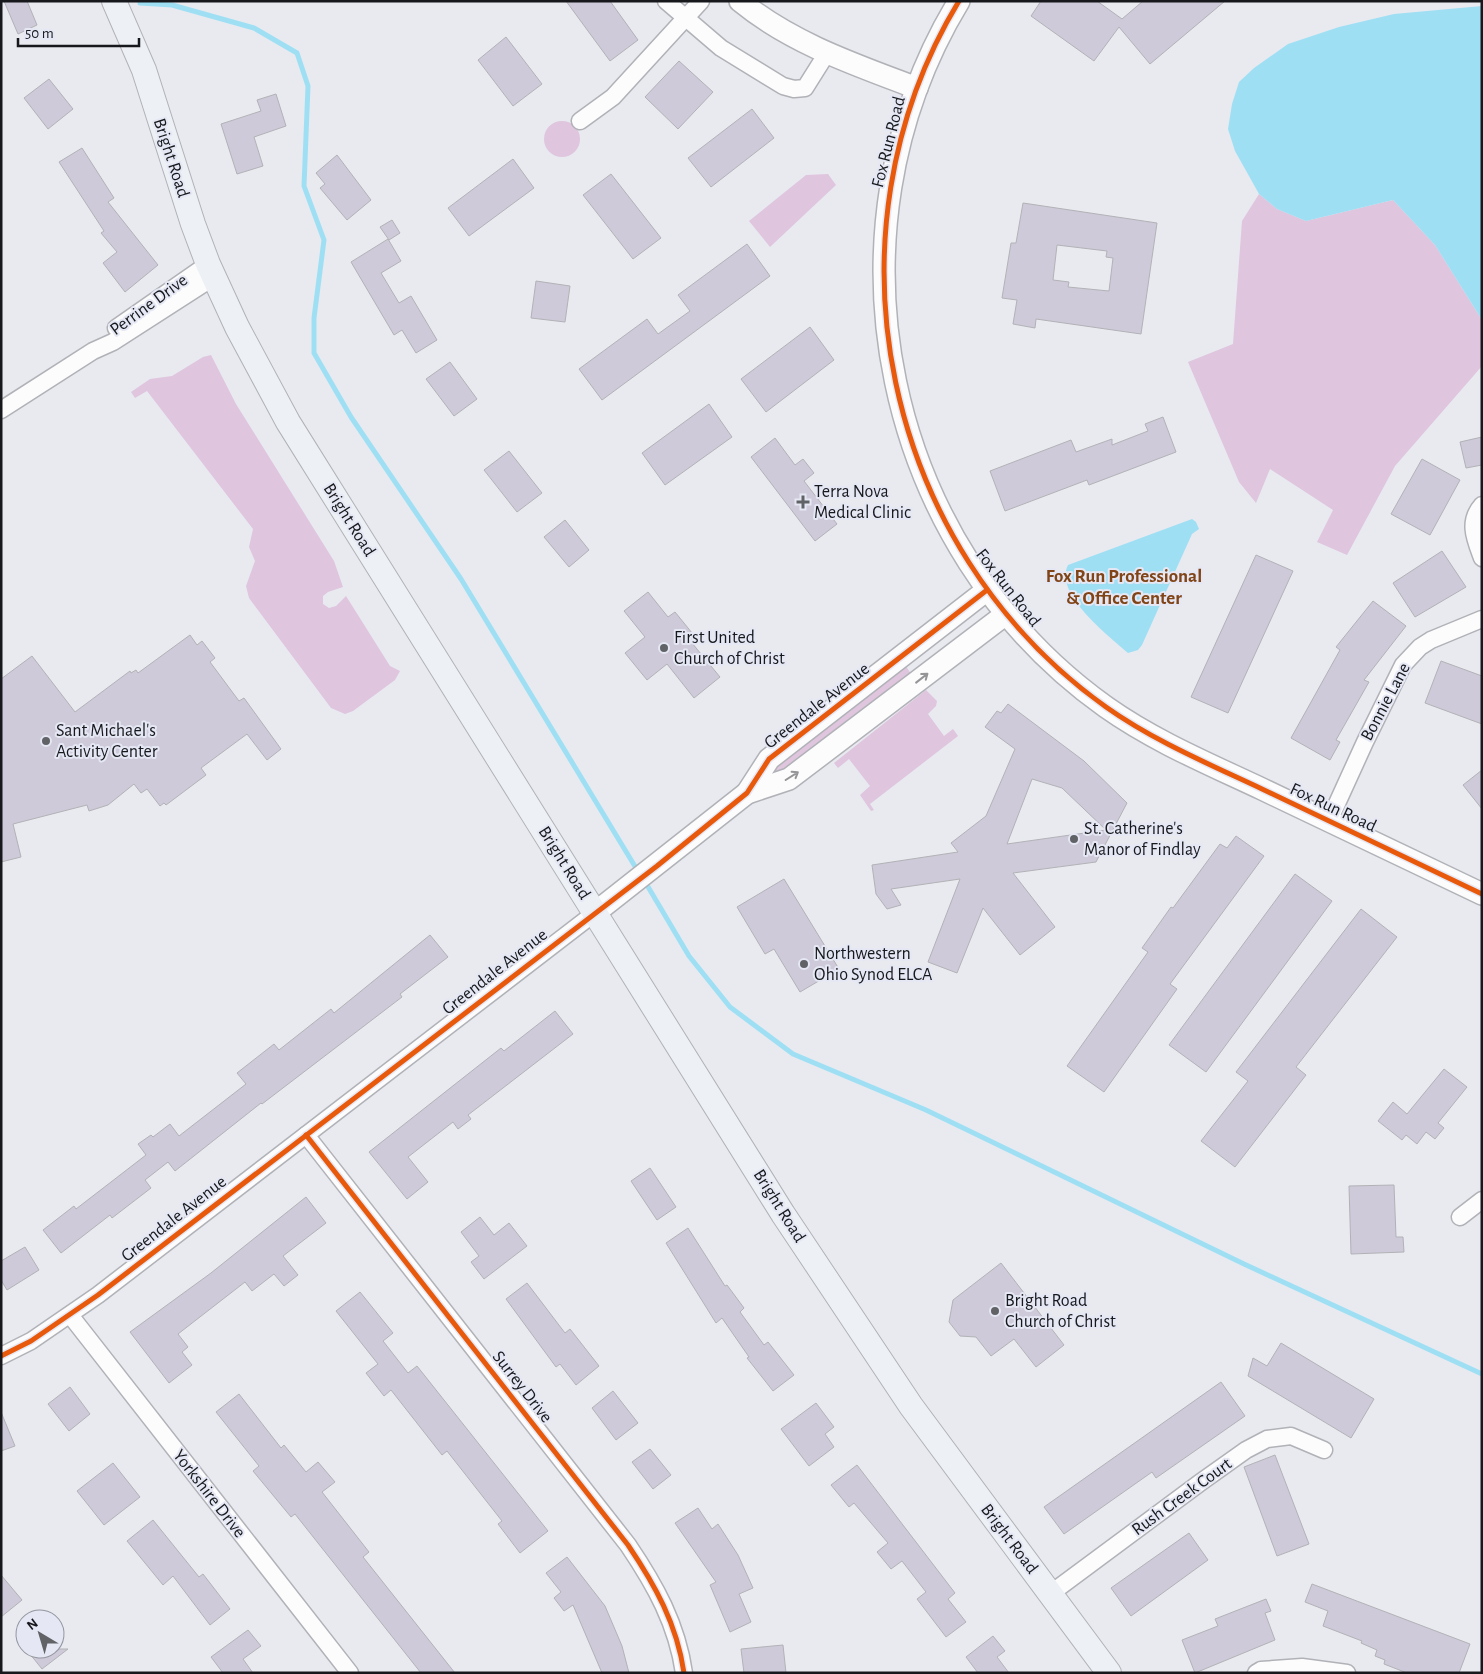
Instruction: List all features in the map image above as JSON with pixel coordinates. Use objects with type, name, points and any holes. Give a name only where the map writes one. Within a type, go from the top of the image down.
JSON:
[{"type":"main road","name":"Bright Road","points":[[114,1],[144,70],[193,224],[211,270],[237,327],[288,422],[783,1214],[930,1433],[1109,1673]]},
{"type":"street","points":[[666,1],[722,48],[762,74],[794,89],[805,88],[827,53]]},
{"type":"street","points":[[580,121],[613,96],[701,1]]},
{"type":"street","points":[[740,1],[790,34],[827,53],[917,88]]},
{"type":"street","name":"Fox Run Road","points":[[959,1],[927,63],[917,88],[897,154],[888,202],[884,250],[884,298],[888,345],[897,392],[909,436],[926,484],[972,569],[1006,614],[1068,677],[1106,707],[1146,732],[1482,894]]},
{"type":"street","name":"Perrine Drive","points":[[1,410],[93,351],[113,342],[211,270]]},
{"type":"street","points":[[1482,505],[1477,511],[1473,522],[1474,534],[1482,558]]},
{"type":"street","name":"Greendale Avenue","points":[[1,1356],[31,1341],[70,1315],[657,866],[747,793],[770,759],[988,590]]},
{"type":"street","name":"Greendale Avenue","points":[[747,793],[789,779],[1006,614]]},
{"type":"street","name":"Bonnie Lane","points":[[1329,821],[1364,742],[1403,665],[1416,651],[1431,640],[1482,619]]},
{"type":"street","name":"Surrey Drive","points":[[306,1135],[628,1545],[665,1607],[681,1649],[684,1673]]},
{"type":"street","points":[[1460,1217],[1482,1200]]},
{"type":"street","name":"Yorkshire Drive","points":[[70,1315],[350,1673]]},
{"type":"street","name":"Rush Creek Court","points":[[1050,1594],[1246,1450],[1267,1439],[1291,1436],[1324,1450]]},
{"type":"street","points":[[1256,1673],[1261,1670],[1302,1666],[1347,1673]]},
{"type":"shaded area","points":[[562,121],[569,122],[575,126],[579,132],[579,146],[575,152],[569,156],[562,157],[555,156],[549,152],[545,146],[544,139],[545,132],[549,126],[555,122]]},
{"type":"shaded area","points":[[828,174],[836,185],[770,247],[749,221],[806,175]]},
{"type":"shaded area","points":[[1259,194],[1277,209],[1306,221],[1393,200],[1435,245],[1482,320],[1482,366],[1395,466],[1347,555],[1317,542],[1333,510],[1270,469],[1256,503],[1239,482],[1188,362],[1233,344],[1242,221]]},
{"type":"shaded area","points":[[211,355],[236,404],[334,561],[343,587],[328,592],[323,596],[323,604],[329,608],[336,606],[346,596],[390,666],[400,671],[395,680],[353,711],[345,714],[331,708],[249,598],[246,586],[255,561],[249,547],[253,529],[147,391],[135,398],[131,392],[150,379],[172,376],[203,357]]},
{"type":"shaded area","points":[[904,663],[911,674],[783,774],[776,774],[773,770],[774,764]]},
{"type":"shaded area","points":[[926,690],[937,701],[936,706],[928,714],[944,736],[953,729],[958,736],[870,804],[874,810],[871,811],[860,795],[870,786],[849,759],[838,768],[834,763]]},
{"type":"water","points":[[1482,6],[1482,320],[1435,245],[1393,200],[1306,221],[1277,209],[1259,194],[1235,151],[1228,129],[1232,104],[1239,82],[1254,68],[1288,44],[1339,27],[1394,14]]},
{"type":"water","points":[[1192,519],[1196,522],[1199,529],[1192,534],[1142,645],[1138,650],[1128,653],[1097,625],[1075,601],[1068,588],[1065,576],[1068,565]]},
{"type":"building","points":[[4,1],[27,1],[37,25],[18,34]]},
{"type":"building","points":[[566,1],[610,1],[638,40],[610,61]]},
{"type":"building","points":[[1041,1],[1097,1],[1122,19],[1143,1],[1225,1],[1150,64],[1119,27],[1094,61],[1031,16]]},
{"type":"building","points":[[506,37],[542,84],[513,106],[478,60]]},
{"type":"building","points":[[679,61],[713,92],[678,129],[645,97]]},
{"type":"building","points":[[49,79],[73,109],[48,129],[24,98]]},
{"type":"building","points":[[276,94],[286,126],[254,137],[263,166],[237,174],[221,124],[261,111],[257,100]]},
{"type":"building","points":[[752,109],[774,138],[711,187],[688,158]]},
{"type":"building","points":[[82,148],[114,198],[108,202],[158,265],[125,292],[103,263],[117,252],[101,233],[104,231],[59,162]]},
{"type":"building","points":[[337,155],[371,200],[347,220],[320,188],[325,184],[316,173]]},
{"type":"building","points":[[513,159],[534,188],[469,236],[448,208]]},
{"type":"building","points":[[611,174],[661,238],[633,259],[583,195]]},
{"type":"building","points":[[1023,203],[1157,223],[1141,334],[1036,319],[1035,328],[1013,324],[1017,300],[1002,298],[1011,243],[1016,243]],"holes":[[[1057,245],[1107,251],[1106,257],[1113,258],[1109,291],[1068,287],[1069,282],[1053,280]]]},
{"type":"building","points":[[392,220],[400,233],[389,240],[380,227]]},
{"type":"building","points":[[388,239],[401,261],[381,273],[399,303],[411,296],[437,340],[416,353],[402,330],[394,335],[351,262]]},
{"type":"building","points":[[747,244],[770,276],[602,400],[579,369],[647,319],[658,334],[690,311],[678,295]]},
{"type":"building","points":[[536,281],[570,286],[565,322],[531,318]]},
{"type":"building","points":[[810,327],[834,360],[766,412],[741,379]]},
{"type":"building","points":[[450,362],[477,399],[454,416],[426,379]]},
{"type":"building","points":[[709,404],[732,437],[665,485],[642,453]]},
{"type":"building","points":[[1163,417],[1176,452],[1089,485],[1087,480],[1005,511],[990,471],[1071,440],[1076,452],[1112,439],[1112,445],[1148,431],[1145,424]]},
{"type":"building","points":[[1482,437],[1482,465],[1466,468],[1460,442]]},
{"type":"building","name":"Terra Nova Medical Clinic","points":[[775,438],[795,465],[803,459],[814,473],[804,481],[837,524],[815,541],[751,457]]},
{"type":"building","points":[[509,451],[542,493],[517,512],[484,470]]},
{"type":"building","points":[[1422,459],[1460,480],[1430,535],[1391,514]]},
{"type":"building","points":[[565,520],[589,550],[569,567],[544,537]]},
{"type":"building","points":[[1442,551],[1466,587],[1415,617],[1393,583]]},
{"type":"building","points":[[1256,555],[1293,571],[1228,713],[1191,697]]},
{"type":"building","name":"First United Church of Christ","points":[[648,592],[668,617],[675,612],[697,639],[692,643],[720,677],[694,698],[667,664],[647,680],[625,653],[645,637],[624,611]]},
{"type":"building","points":[[1373,601],[1406,626],[1364,680],[1369,682],[1336,740],[1340,742],[1330,760],[1291,738],[1340,650],[1336,647]]},
{"type":"building","points":[[190,635],[197,645],[202,641],[215,658],[210,662],[239,701],[244,698],[281,749],[267,760],[247,734],[201,768],[206,775],[166,805],[164,803],[160,806],[147,789],[141,793],[134,784],[108,805],[89,811],[87,805],[13,824],[21,857],[1,862],[1,679],[32,656],[75,712],[130,671],[131,673],[136,670],[138,673]]},
{"type":"building","points":[[1441,661],[1482,676],[1482,724],[1425,703]]},
{"type":"building","name":"St. Catherine's Manor of Findlay","points":[[1008,704],[1084,761],[1127,803],[1096,862],[1013,873],[1055,927],[1020,955],[983,908],[957,973],[928,962],[960,879],[891,889],[901,905],[887,909],[876,894],[872,865],[958,852],[951,843],[986,816],[1015,749],[985,727],[997,711],[1001,713]],"holes":[[[1032,779],[1062,788],[1106,830],[1007,844]]]},
{"type":"building","points":[[1482,770],[1482,809],[1463,785]]},
{"type":"building","points":[[1236,836],[1264,856],[1170,984],[1177,989],[1104,1092],[1067,1066],[1148,952],[1142,948],[1171,907],[1173,908],[1220,844],[1227,848]]},
{"type":"building","points":[[1295,874],[1332,901],[1206,1072],[1169,1045]]},
{"type":"building","points":[[784,879],[839,969],[800,992],[774,949],[765,954],[737,907]]},
{"type":"building","points":[[1361,909],[1397,937],[1296,1067],[1306,1075],[1235,1167],[1201,1141],[1248,1081],[1236,1072]]},
{"type":"building","points":[[430,935],[448,957],[400,994],[402,997],[261,1103],[175,1171],[168,1162],[145,1180],[151,1188],[112,1218],[110,1215],[61,1253],[43,1230],[74,1206],[76,1209],[146,1155],[138,1144],[151,1135],[153,1137],[170,1124],[179,1136],[246,1084],[237,1073],[274,1044],[279,1050],[331,1009],[334,1013]]},
{"type":"building","points":[[555,1011],[573,1034],[468,1115],[471,1119],[458,1129],[453,1122],[408,1157],[428,1182],[407,1199],[369,1152],[501,1048],[504,1051]]},
{"type":"building","points":[[1444,1069],[1467,1087],[1438,1123],[1444,1128],[1435,1139],[1426,1132],[1417,1144],[1406,1135],[1402,1140],[1378,1121],[1393,1102],[1407,1114]]},
{"type":"building","points":[[650,1168],[676,1207],[657,1220],[631,1181]]},
{"type":"building","points":[[1394,1185],[1396,1237],[1403,1237],[1404,1252],[1351,1254],[1349,1186]]},
{"type":"building","points":[[306,1197],[326,1223],[283,1256],[298,1275],[284,1286],[274,1274],[252,1291],[245,1282],[178,1334],[188,1347],[182,1352],[192,1365],[169,1383],[130,1332],[211,1273]]},
{"type":"building","points":[[480,1217],[494,1235],[509,1223],[527,1246],[484,1279],[471,1262],[479,1256],[461,1232]]},
{"type":"building","points":[[688,1228],[725,1286],[727,1285],[744,1308],[740,1312],[764,1345],[768,1342],[794,1375],[773,1391],[747,1358],[749,1357],[722,1318],[716,1323],[666,1243]]},
{"type":"building","points":[[25,1247],[39,1270],[7,1290],[1,1280],[1,1261]]},
{"type":"building","name":"Bright Road Church of Christ","points":[[1001,1263],[1064,1345],[1036,1367],[1014,1339],[991,1356],[976,1337],[960,1336],[949,1322],[953,1300]]},
{"type":"building","points":[[527,1283],[565,1333],[570,1329],[599,1366],[576,1385],[560,1364],[556,1367],[506,1299]]},
{"type":"building","points":[[360,1292],[393,1333],[383,1341],[408,1373],[417,1366],[548,1531],[520,1553],[498,1524],[502,1521],[447,1451],[442,1455],[391,1390],[384,1396],[366,1373],[378,1364],[336,1311]]},
{"type":"building","points":[[1281,1343],[1374,1399],[1351,1438],[1248,1376],[1253,1358],[1267,1366]]},
{"type":"building","points":[[1221,1382],[1245,1416],[1156,1478],[1152,1472],[1064,1534],[1044,1507]]},
{"type":"building","points":[[70,1387],[90,1414],[69,1431],[48,1404]]},
{"type":"building","points":[[613,1391],[638,1423],[616,1440],[592,1408]]},
{"type":"building","points":[[239,1394],[281,1448],[284,1445],[306,1472],[318,1462],[335,1482],[322,1492],[369,1552],[363,1557],[455,1673],[421,1673],[295,1514],[291,1517],[253,1471],[259,1466],[216,1412]]},
{"type":"building","points":[[816,1403],[834,1427],[825,1434],[834,1447],[809,1466],[781,1429]]},
{"type":"building","points":[[1,1412],[15,1446],[1,1451]]},
{"type":"building","points":[[650,1449],[671,1475],[653,1489],[632,1462]]},
{"type":"building","points":[[1275,1455],[1309,1544],[1277,1556],[1244,1467]]},
{"type":"building","points":[[113,1463],[140,1497],[104,1525],[77,1491]]},
{"type":"building","points":[[857,1465],[955,1593],[948,1599],[966,1622],[946,1637],[917,1599],[926,1592],[902,1561],[891,1569],[877,1552],[888,1543],[854,1503],[849,1507],[831,1485]]},
{"type":"building","points":[[698,1508],[712,1529],[718,1524],[738,1555],[753,1588],[739,1594],[751,1622],[730,1632],[710,1585],[716,1582],[675,1523]]},
{"type":"building","points":[[153,1520],[199,1577],[203,1574],[230,1609],[210,1625],[173,1576],[163,1585],[127,1541]]},
{"type":"building","points":[[1189,1533],[1208,1560],[1131,1616],[1111,1588]]},
{"type":"building","points":[[567,1557],[605,1606],[622,1646],[629,1673],[602,1673],[573,1605],[564,1611],[554,1598],[561,1592],[546,1573]]},
{"type":"building","points":[[1,1575],[22,1600],[1,1617]]},
{"type":"building","points":[[1312,1584],[1470,1644],[1459,1673],[1407,1673],[1384,1664],[1385,1660],[1375,1656],[1377,1650],[1361,1643],[1362,1641],[1323,1626],[1328,1611],[1305,1602]]},
{"type":"building","points":[[1266,1599],[1271,1611],[1265,1613],[1275,1640],[1195,1673],[1182,1640],[1218,1626],[1215,1619]]},
{"type":"building","points":[[248,1630],[261,1646],[243,1659],[253,1673],[223,1673],[211,1657]]},
{"type":"building","points":[[993,1636],[1005,1651],[997,1657],[1009,1673],[978,1673],[966,1657]]},
{"type":"building","points":[[783,1645],[786,1673],[744,1673],[741,1649]]},
{"type":"building","points":[[34,1659],[55,1659],[42,1669]]},
{"type":"waterway","points":[[140,3],[172,5],[254,28],[297,53],[308,86],[304,186],[324,240],[314,318],[314,353],[351,417],[461,579],[639,873]]},
{"type":"waterway","points":[[644,880],[689,956],[730,1007],[793,1054],[926,1110],[1244,1264],[1482,1374]]},
{"type":"cycle path","points":[[959,1],[915,92],[891,188],[884,285],[896,382],[924,475],[969,563],[1030,641],[1106,707],[1124,719],[1182,751],[1482,894]]},
{"type":"cycle path","points":[[1,1356],[31,1341],[98,1295],[657,866],[747,793],[769,759],[987,590]]},
{"type":"cycle path","points":[[306,1135],[628,1545],[664,1606],[676,1638],[684,1673]]},
{"type":"place","name":"Terra Nova Medical Clinic","points":[[803,502]]},
{"type":"place","name":"First United Church of Christ","points":[[664,648]]},
{"type":"place","name":"Sant Michael's Activity Center","points":[[46,741]]},
{"type":"place","name":"St. Catherine's Manor of Findlay","points":[[1074,839]]},
{"type":"place","name":"Northwestern Ohio Synod ELCA","points":[[804,964]]},
{"type":"place","name":"Bright Road Church of Christ","points":[[995,1311]]},
{"type":"district","name":"Fox Run Professional & Office Center","points":[[1124,587]]}]
